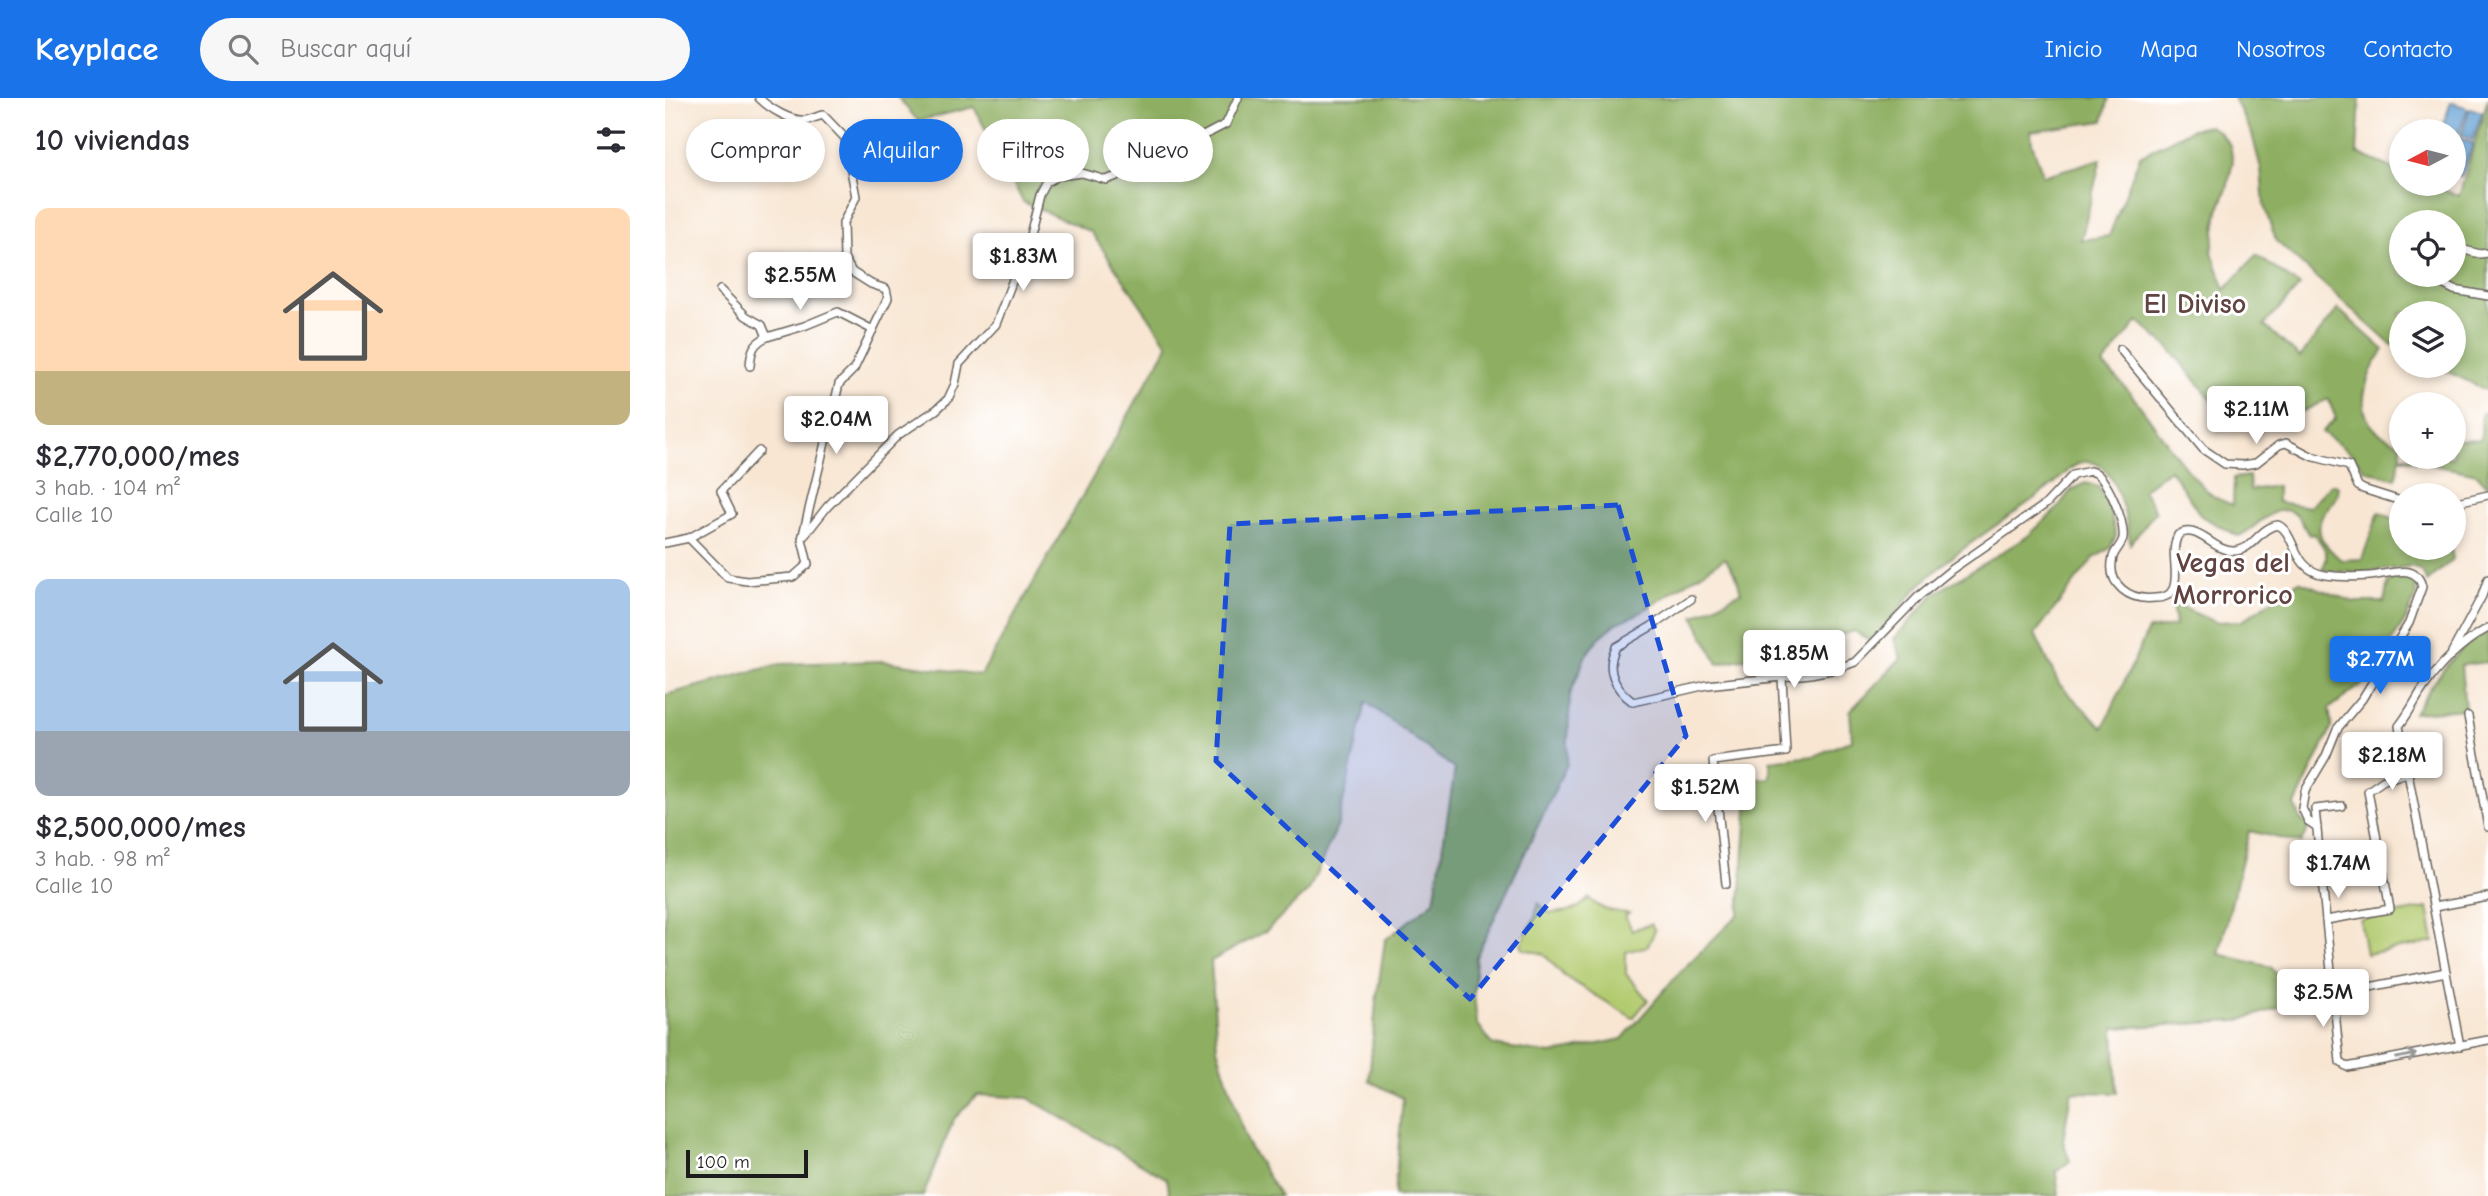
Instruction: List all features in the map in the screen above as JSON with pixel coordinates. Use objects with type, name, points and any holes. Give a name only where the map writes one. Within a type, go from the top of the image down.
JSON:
[{"type":"street","points":[[689,538],[728,578],[747,581],[793,577],[808,564],[802,539],[839,384],[855,369],[880,310],[888,298],[886,289],[871,284],[852,272],[844,258],[843,223],[856,197],[845,138],[823,115],[806,120],[797,119],[772,109],[759,98]]},
{"type":"street","points":[[802,539],[827,507],[898,435],[948,399],[959,365],[996,324],[1030,235],[1040,195],[1047,183],[1058,176],[1082,173],[1106,180],[1117,176],[1141,159],[1180,148],[1226,124],[1238,98]]},
{"type":"street","points":[[2466,250],[2488,253]]},
{"type":"street","points":[[2448,287],[2488,296]]},
{"type":"street","points":[[720,290],[746,316],[762,324],[767,337]]},
{"type":"street","points":[[750,366],[751,351],[757,341],[838,312],[873,330]]},
{"type":"street","points":[[2120,349],[2203,449],[2217,460],[2233,465],[2256,463],[2279,445],[2286,443],[2311,456],[2349,466],[2358,486],[2389,497]]},
{"type":"street","points":[[665,542],[689,538],[732,513],[722,491],[725,484],[740,473],[759,451]]},
{"type":"street","points":[[1691,599],[1616,647],[1611,675],[1623,695],[1633,702],[1707,685],[1836,669],[1855,662],[1920,596],[1951,570],[2046,504],[2073,475],[2089,471],[2101,477],[2107,486],[2121,523],[2123,538],[2115,552],[2112,570],[2117,585],[2122,591],[2137,598],[2165,597],[2171,592],[2175,583],[2175,543],[2178,535],[2187,531],[2222,549],[2235,551],[2245,547],[2266,529],[2277,526],[2284,529],[2301,560],[2316,572],[2325,575],[2367,576],[2402,571],[2417,576],[2422,587],[2409,623],[2362,699],[2337,729],[2326,756],[2303,797],[2304,814],[2317,827]]},
{"type":"street","points":[[2466,500],[2488,495]]},
{"type":"street","points":[[2451,656],[2483,596],[2488,579]]},
{"type":"street","points":[[2460,1045],[2399,726],[2421,691],[2451,656],[2470,638],[2488,628]]},
{"type":"street","points":[[1726,884],[1713,761],[1786,752],[1782,677]]},
{"type":"street","points":[[2467,716],[2488,827]]},
{"type":"street","points":[[2326,920],[2390,909],[2368,791],[2384,780],[2408,773]]},
{"type":"street","points":[[2342,806],[2315,809],[2340,1062],[2347,1067],[2488,1040]]},
{"type":"street","points":[[2434,907],[2488,897]]},
{"type":"street","points":[[2333,994],[2446,972]]},
{"type":"highlighted area","points":[[1618,505],[1686,736],[1470,999],[1216,761],[1230,524]]},
{"type":"green space","points":[[898,98],[2109,98],[2103,121],[2031,131],[2032,143],[2043,176],[2101,159],[2081,240],[2109,236],[2140,156],[2192,129],[2209,126],[2218,131],[2230,145],[2233,161],[2227,189],[2218,211],[2212,252],[2225,290],[2256,255],[2300,286],[2264,325],[2300,357],[2338,309],[2384,350],[2367,381],[2364,405],[2372,426],[2389,438],[2389,469],[2398,469],[2396,479],[2365,470],[2353,455],[2322,432],[2336,418],[2328,399],[2299,413],[2278,398],[2261,395],[2246,405],[2234,427],[2170,349],[2138,321],[2103,365],[2132,396],[2184,465],[2215,497],[2233,505],[2234,478],[2249,476],[2250,490],[2277,486],[2277,502],[2310,507],[2334,484],[2338,487],[2337,495],[2325,511],[2319,526],[2325,544],[2341,560],[2362,559],[2379,512],[2389,517],[2389,560],[2452,560],[2427,582],[2422,572],[2412,566],[2360,573],[2321,570],[2326,560],[2325,551],[2314,534],[2309,535],[2297,516],[2281,510],[2238,536],[2201,516],[2170,469],[2143,490],[2156,511],[2130,544],[2127,522],[2114,484],[2100,466],[2085,462],[2073,467],[1935,571],[1872,642],[1854,631],[1819,642],[1718,664],[1694,617],[1741,592],[1736,575],[1725,558],[1638,614],[1617,623],[1599,638],[1586,655],[1570,695],[1567,764],[1476,957],[1474,994],[1477,1023],[1493,1045],[1551,1054],[1622,1039],[1679,973],[1739,914],[1747,812],[1746,780],[1770,778],[1770,761],[1814,756],[1852,740],[1850,711],[1901,658],[1894,639],[1934,594],[2028,536],[2056,510],[2071,490],[2086,483],[2099,487],[2109,506],[2116,536],[2110,548],[2093,559],[2035,634],[2059,684],[2103,728],[2148,630],[2175,626],[2172,603],[2215,622],[2242,621],[2299,581],[2354,602],[2384,602],[2388,582],[2399,576],[2416,583],[2416,596],[2406,619],[2366,681],[2329,709],[2332,727],[2295,805],[2301,820],[2309,826],[2301,843],[2249,831],[2219,954],[2271,967],[2279,977],[2288,982],[2312,984],[2314,996],[2238,1021],[2114,1028],[2117,1093],[2071,1092],[2063,1141],[2070,1161],[2056,1172],[2059,1196],[1394,1196],[1403,1098],[1369,1081],[1376,1002],[1385,940],[1434,901],[1455,769],[1366,702],[1338,825],[1309,890],[1266,931],[1211,961],[1217,1048],[1247,1143],[1280,1196],[1170,1196],[1167,1179],[1028,1098],[977,1095],[954,1119],[923,1196],[665,1196],[665,695],[780,664],[882,661],[981,675],[1168,345],[1091,232],[1023,202],[1013,182],[1089,182],[1089,119],[980,119],[974,107],[916,119]]},
{"type":"green space","points":[[2234,98],[2360,98],[2357,153],[2389,167],[2389,196],[2466,196],[2466,172],[2488,98],[2488,391],[2461,378],[2466,378],[2466,301],[2389,301],[2389,343],[2276,241],[2264,206],[2261,169],[2252,134]]},
{"type":"green space","points":[[2482,413],[2488,413],[2488,486],[2477,474],[2453,469],[2466,469],[2466,440],[2481,439]]},
{"type":"green space","points":[[2488,630],[2488,662],[2461,665],[2465,709],[2414,713],[2455,656]]},
{"type":"green space","points":[[1589,898],[1602,908],[1629,913],[1625,916],[1632,930],[1651,924],[1655,930],[1648,946],[1626,952],[1626,974],[1648,1000],[1633,1018],[1564,976],[1544,954],[1523,949],[1521,944],[1535,917],[1538,903],[1550,913],[1562,912],[1576,908]]},
{"type":"green space","points":[[2428,908],[2434,942],[2366,954],[2360,920]]},
{"type":"water","points":[[2451,102],[2468,108],[2464,119],[2445,119]]},
{"type":"water","points":[[2470,108],[2482,112],[2473,140],[2466,137],[2466,120]]},
{"type":"water","points":[[2466,140],[2473,143],[2466,163]]},
{"type":"district","name":"El Diviso","points":[[2195,304]]},
{"type":"district","name":"Vegas del Morrorico","points":[[2233,579]]}]
